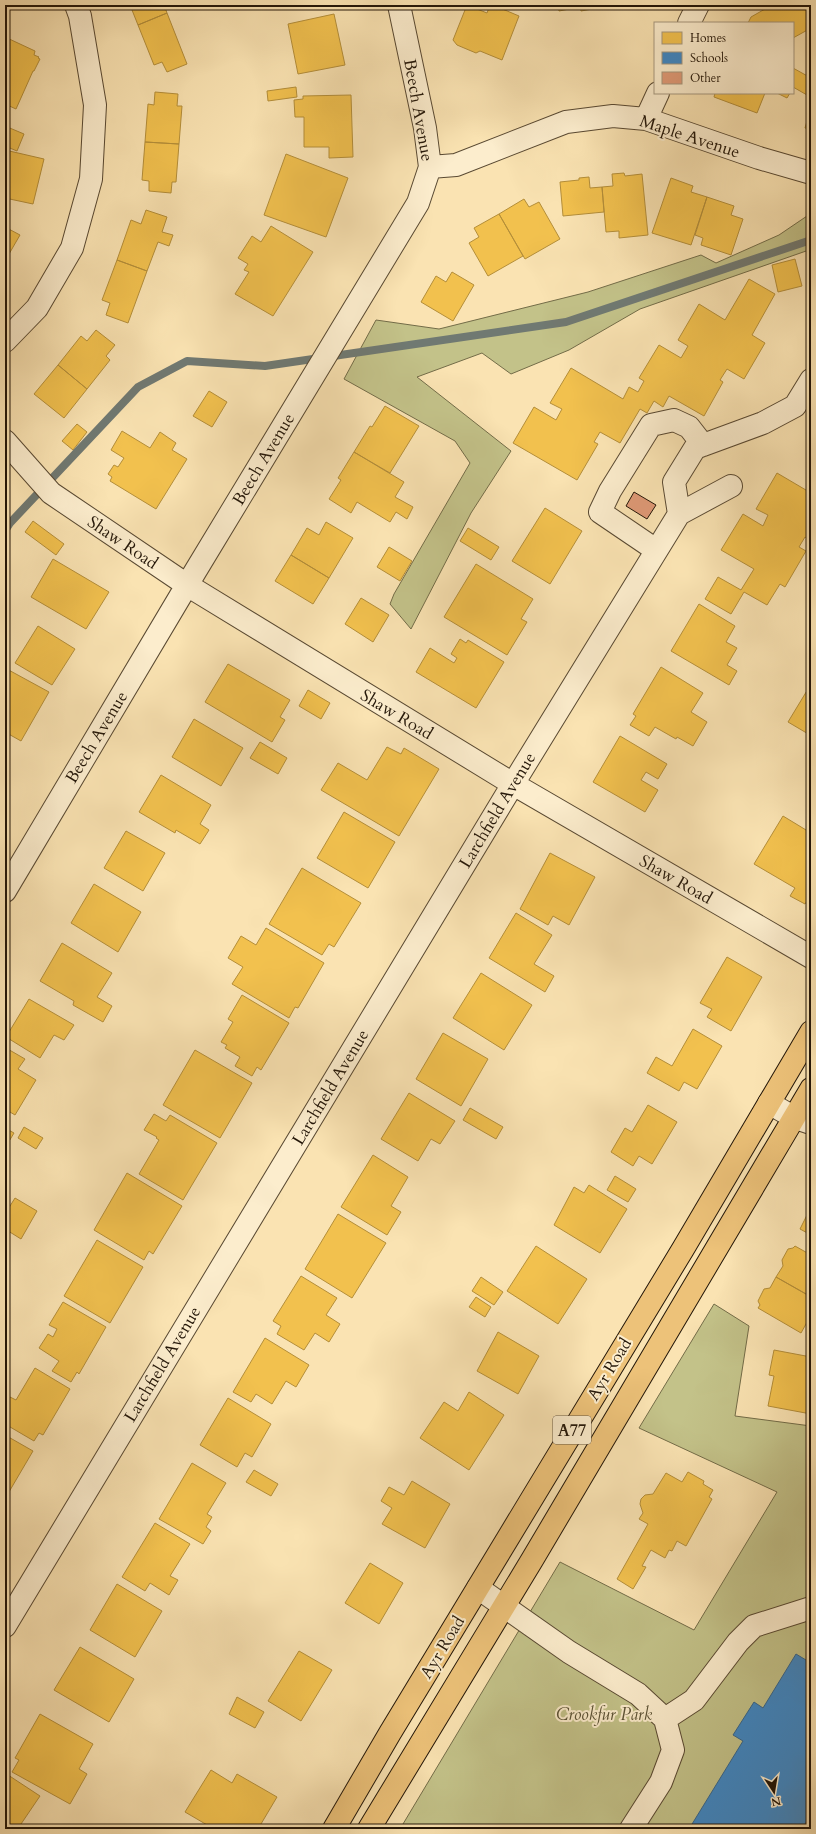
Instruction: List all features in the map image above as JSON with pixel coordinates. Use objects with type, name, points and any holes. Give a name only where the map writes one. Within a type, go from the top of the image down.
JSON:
[{"type":"main road","name":"Ayr Road","points":[[334,1829],[683,1249],[811,1032]]},
{"type":"main road","name":"Ayr Road","points":[[369,1829],[802,1120],[811,1089]]},
{"type":"street","points":[[5,341],[37,308],[72,248],[91,179],[95,105],[80,16],[76,5]]},
{"type":"street","name":"Beech Avenue","points":[[5,891],[186,585],[418,203],[430,167],[425,128],[399,5]]},
{"type":"street","points":[[690,22],[698,5]]},
{"type":"street","points":[[646,119],[658,94]]},
{"type":"street","name":"Maple Avenue","points":[[430,167],[456,165],[566,122],[614,116],[646,119],[759,158],[811,173]]},
{"type":"street","points":[[731,486],[679,514],[674,482],[695,448],[763,423],[795,406],[811,380]]},
{"type":"street","points":[[656,550],[600,512],[610,491],[652,425],[674,420],[689,427],[703,445]]},
{"type":"street","name":"Shaw Road","points":[[5,441],[51,493],[186,585],[512,784],[811,957]]},
{"type":"street","name":"Larchfield Avenue","points":[[5,1626],[512,784],[679,514]]},
{"type":"street","points":[[769,1103],[802,1120]]},
{"type":"street","points":[[478,1588],[569,1652],[638,1694],[665,1719],[673,1750],[661,1782],[631,1829]]},
{"type":"street","points":[[665,1719],[694,1700],[738,1642],[754,1626],[811,1608]]},
{"type":"green space","points":[[810,201],[811,251],[809,250],[640,309],[569,350],[511,374],[482,353],[417,377],[511,451],[471,513],[411,629],[390,604],[394,594],[470,463],[455,441],[344,379],[376,320],[439,329],[588,292],[701,255],[716,263],[779,235],[807,216]]},
{"type":"green space","name":"Crookfur Park","points":[[714,1304],[749,1326],[735,1416],[811,1426],[811,1829],[400,1829],[560,1562],[694,1630],[777,1492],[639,1428]]},
{"type":"building: Homes","points":[[130,5],[164,5],[167,13],[138,25]]},
{"type":"building: Homes","points":[[467,5],[487,13],[490,5],[493,5],[519,16],[502,60],[480,51],[476,53],[457,45],[453,40]]},
{"type":"building: Homes","points":[[558,5],[603,5],[603,7],[581,11],[580,7],[559,11]]},
{"type":"building: Homes","points":[[772,5],[811,5],[811,28],[794,37],[794,22],[748,22],[751,17]]},
{"type":"building: Homes","points":[[167,13],[187,64],[167,72],[162,62],[154,65],[138,25]]},
{"type":"building: Homes","points":[[334,14],[345,65],[298,74],[288,24]]},
{"type":"building: Homes","points":[[5,37],[35,51],[34,55],[40,59],[16,109],[5,104]]},
{"type":"building: Homes","points":[[794,69],[811,78],[811,87],[807,95],[794,88]]},
{"type":"building: Homes","points":[[296,87],[297,97],[268,101],[267,91]]},
{"type":"building: Homes","points":[[155,92],[178,94],[177,106],[182,106],[179,144],[145,142],[148,104],[154,105]]},
{"type":"building: Homes","points":[[715,94],[765,94],[757,113],[714,97]]},
{"type":"building: Homes","points":[[779,94],[789,94],[787,98]]},
{"type":"building: Homes","points":[[351,95],[353,157],[329,158],[329,147],[304,147],[304,117],[295,117],[294,100],[303,99],[303,96]]},
{"type":"building: Homes","points":[[811,107],[811,129],[805,128]]},
{"type":"building: Homes","points":[[5,126],[24,134],[17,151],[5,146]]},
{"type":"building: Homes","points":[[145,142],[179,144],[176,182],[172,182],[171,193],[149,191],[149,181],[142,180]]},
{"type":"building: Homes","points":[[5,150],[44,159],[33,204],[5,198]]},
{"type":"building: Homes","points":[[286,154],[348,178],[326,237],[264,215]]},
{"type":"building: Homes","points":[[624,173],[625,176],[642,174],[648,235],[619,238],[619,231],[606,232],[602,187],[613,186],[612,174]]},
{"type":"building: Homes","points":[[589,177],[590,188],[602,187],[604,212],[563,216],[560,182],[579,180],[579,178]]},
{"type":"building: Homes","points":[[671,178],[693,186],[691,192],[707,197],[691,245],[652,233]]},
{"type":"building: Homes","points":[[707,197],[734,206],[731,215],[743,219],[731,255],[701,245],[703,238],[695,235]]},
{"type":"building: Homes","points":[[524,199],[529,207],[539,202],[560,239],[525,259],[499,214]]},
{"type":"building: Homes","points":[[146,210],[167,217],[162,232],[173,235],[169,246],[158,242],[147,271],[117,260],[131,220],[141,224]]},
{"type":"building: Homes","points":[[499,214],[523,256],[488,276],[469,243],[479,237],[474,228]]},
{"type":"building: Homes","points":[[271,226],[313,252],[273,316],[235,294],[249,272],[244,270],[248,264],[238,258],[252,236],[261,242]]},
{"type":"building: Homes","points":[[5,227],[20,235],[5,261]]},
{"type":"building: Homes","points":[[795,259],[802,286],[778,292],[772,265]]},
{"type":"building: Homes","points":[[117,260],[147,271],[128,323],[106,315],[110,303],[102,300]]},
{"type":"building: Homes","points":[[452,272],[474,285],[453,321],[421,302],[436,276],[446,282]]},
{"type":"building: Homes","points":[[749,279],[775,294],[752,335],[765,343],[744,379],[727,369],[720,380],[723,382],[704,416],[669,396],[663,407],[654,401],[647,413],[640,409],[620,443],[600,432],[594,442],[598,444],[577,480],[513,443],[534,407],[556,420],[562,409],[550,403],[571,368],[623,399],[629,387],[638,392],[644,381],[639,378],[659,345],[681,358],[688,346],[678,340],[699,304],[725,320]]},
{"type":"building: Homes","points":[[96,330],[115,345],[106,356],[110,360],[87,389],[58,365],[81,336],[87,341]]},
{"type":"building: Homes","points":[[58,365],[87,389],[64,418],[34,394]]},
{"type":"building: Homes","points":[[209,391],[227,402],[212,427],[193,416]]},
{"type":"building: Homes","points":[[385,406],[419,426],[390,473],[354,452],[370,426],[372,427]]},
{"type":"building: Homes","points":[[77,424],[87,432],[73,450],[62,441]]},
{"type":"building: Homes","points":[[122,431],[150,448],[160,432],[176,443],[172,450],[187,459],[156,509],[110,481],[112,477],[108,474],[114,465],[118,467],[124,458],[111,450]]},
{"type":"building: Homes","points":[[354,452],[404,482],[395,497],[413,507],[407,519],[396,512],[390,522],[357,502],[351,513],[329,499],[341,480],[338,478]]},
{"type":"building: Homes","points":[[777,473],[811,493],[811,541],[805,537],[799,547],[806,551],[785,587],[780,584],[767,605],[744,592],[731,614],[705,599],[718,577],[741,590],[754,569],[721,550],[743,514],[763,526],[768,515],[756,509]]},
{"type":"building: Homes","points":[[545,508],[582,531],[550,584],[512,561]]},
{"type":"building: Homes","points":[[33,521],[64,544],[56,555],[25,532]]},
{"type":"building: Homes","points":[[326,522],[353,538],[329,578],[291,555],[307,528],[319,535]]},
{"type":"building: Homes","points":[[468,528],[499,547],[491,560],[460,541]]},
{"type":"building: Homes","points":[[389,547],[412,561],[400,581],[377,567]]},
{"type":"building: Homes","points":[[291,555],[329,578],[313,604],[275,581]]},
{"type":"building: Homes","points":[[53,559],[109,592],[86,629],[31,597]]},
{"type":"building: Homes","points":[[476,564],[533,599],[521,619],[527,622],[507,655],[444,617]]},
{"type":"building: Homes","points":[[361,598],[389,615],[373,642],[345,624]]},
{"type":"building: Homes","points":[[699,604],[735,626],[726,642],[737,648],[727,665],[737,671],[729,685],[671,651]]},
{"type":"building: Homes","points":[[38,626],[75,649],[52,685],[15,663]]},
{"type":"building: Homes","points":[[460,639],[466,643],[468,640],[504,662],[476,708],[416,672],[430,648],[454,663],[457,658],[451,654]]},
{"type":"building: Homes","points":[[228,664],[290,700],[280,717],[285,720],[272,742],[205,702]]},
{"type":"building: Homes","points":[[661,667],[703,693],[691,712],[707,722],[693,746],[677,737],[676,739],[655,727],[649,736],[630,725],[636,716],[633,714]]},
{"type":"building: Homes","points":[[5,668],[49,692],[21,741],[5,732]]},
{"type":"building: Homes","points":[[811,684],[811,733],[810,735],[788,722]]},
{"type":"building: Homes","points":[[308,690],[330,703],[321,719],[299,706]]},
{"type":"building: Homes","points":[[194,719],[243,748],[221,786],[172,757]]},
{"type":"building: Homes","points":[[620,736],[667,764],[658,779],[646,772],[641,780],[658,790],[645,812],[593,782]]},
{"type":"building: Homes","points":[[260,742],[287,758],[278,774],[250,758]]},
{"type":"building: Homes","points":[[387,747],[401,754],[404,748],[439,769],[399,836],[321,790],[338,763],[367,780]]},
{"type":"building: Homes","points":[[161,775],[211,805],[200,824],[209,830],[200,844],[176,830],[175,833],[139,812]]},
{"type":"building: Homes","points":[[344,812],[395,842],[368,888],[317,858]]},
{"type":"building: Homes","points":[[783,816],[811,833],[811,895],[805,904],[790,896],[795,888],[754,864]]},
{"type":"building: Homes","points":[[126,831],[165,853],[143,891],[104,868]]},
{"type":"building: Homes","points":[[550,853],[595,877],[569,925],[553,916],[548,925],[520,909]]},
{"type":"building: Homes","points":[[302,868],[361,903],[334,947],[329,944],[322,955],[269,924]]},
{"type":"building: Homes","points":[[94,884],[141,912],[118,952],[71,923]]},
{"type":"building: Homes","points":[[516,913],[552,935],[534,964],[554,976],[545,992],[489,958]]},
{"type":"building: Homes","points":[[266,928],[324,963],[298,1008],[295,1007],[289,1018],[232,984],[243,967],[228,958],[241,936],[256,945]]},
{"type":"building: Homes","points":[[62,943],[112,973],[97,997],[112,1006],[103,1022],[73,1005],[74,1001],[40,981]]},
{"type":"building: Homes","points":[[727,957],[762,977],[731,1031],[707,1017],[712,1009],[700,1003]]},
{"type":"building: Homes","points":[[481,973],[532,1005],[504,1050],[453,1018]]},
{"type":"building: Homes","points":[[242,995],[289,1023],[261,1070],[257,1067],[252,1076],[235,1066],[240,1057],[225,1048],[227,1045],[221,1042],[233,1022],[228,1019]]},
{"type":"building: Homes","points":[[29,999],[74,1025],[64,1040],[54,1035],[40,1058],[6,1037]]},
{"type":"building: Homes","points":[[693,1029],[722,1046],[697,1089],[684,1082],[679,1091],[647,1073],[656,1057],[672,1066]]},
{"type":"building: Homes","points":[[443,1033],[488,1059],[461,1106],[416,1079]]},
{"type":"building: Homes","points":[[6,1048],[25,1059],[18,1069],[36,1080],[15,1115],[5,1109]]},
{"type":"building: Homes","points":[[195,1050],[252,1083],[220,1138],[163,1105]]},
{"type":"building: Homes","points":[[409,1093],[455,1121],[440,1144],[431,1139],[418,1161],[381,1139]]},
{"type":"building: Homes","points":[[648,1105],[677,1122],[652,1164],[639,1156],[633,1166],[611,1152],[625,1128],[632,1132]]},
{"type":"building: Homes","points":[[470,1108],[503,1127],[496,1139],[463,1120]]},
{"type":"building: Homes","points":[[154,1114],[166,1121],[170,1115],[217,1143],[183,1200],[139,1174],[159,1140],[156,1138],[157,1137],[144,1130]]},
{"type":"building: Homes","points":[[24,1127],[43,1138],[36,1149],[18,1138]]},
{"type":"building: Homes","points":[[5,1128],[14,1133],[5,1148]]},
{"type":"building: Homes","points":[[373,1155],[408,1177],[391,1206],[401,1212],[387,1235],[341,1207]]},
{"type":"building: Homes","points":[[127,1173],[182,1206],[153,1254],[149,1251],[144,1260],[94,1230]]},
{"type":"building: Homes","points":[[615,1176],[636,1189],[628,1202],[607,1190]]},
{"type":"building: Homes","points":[[589,1185],[627,1209],[600,1253],[554,1225],[574,1187],[584,1193]]},
{"type":"building: Homes","points":[[15,1198],[37,1211],[21,1239],[5,1229],[5,1214]]},
{"type":"building: Homes","points":[[809,1211],[811,1211],[811,1235],[800,1229]]},
{"type":"building: Homes","points":[[338,1214],[386,1243],[352,1298],[305,1269]]},
{"type":"building: Homes","points":[[97,1240],[143,1267],[110,1323],[64,1296]]},
{"type":"building: Homes","points":[[536,1246],[587,1279],[558,1324],[507,1291]]},
{"type":"building: Homes","points":[[795,1246],[811,1255],[811,1290],[808,1295],[776,1277],[783,1266],[782,1260],[788,1249]]},
{"type":"building: Homes","points":[[301,1276],[337,1298],[326,1315],[340,1324],[329,1342],[315,1333],[304,1350],[277,1334],[281,1326],[273,1321]]},
{"type":"building: Homes","points":[[481,1277],[503,1292],[494,1305],[472,1291]]},
{"type":"building: Homes","points":[[776,1277],[811,1297],[811,1315],[801,1333],[758,1308],[760,1305],[758,1301],[764,1289],[770,1288]]},
{"type":"building: Homes","points":[[476,1297],[491,1307],[485,1317],[469,1307]]},
{"type":"building: Homes","points":[[63,1302],[106,1327],[79,1374],[77,1372],[71,1382],[52,1371],[59,1361],[39,1348],[48,1334],[53,1337],[57,1329],[49,1325]]},
{"type":"building: Homes","points":[[498,1332],[539,1356],[518,1394],[477,1371]]},
{"type":"building: Homes","points":[[265,1338],[309,1365],[296,1387],[286,1381],[272,1404],[256,1394],[251,1402],[233,1392]]},
{"type":"building: Homes","points":[[774,1350],[811,1357],[811,1414],[768,1406],[774,1376],[769,1375]]},
{"type":"building: Homes","points":[[35,1368],[70,1389],[43,1435],[39,1433],[34,1441],[5,1424],[5,1405],[10,1397],[16,1400]]},
{"type":"building: Homes","points":[[469,1392],[504,1415],[469,1470],[420,1438],[444,1402],[458,1411]]},
{"type":"building: Homes","points":[[228,1398],[271,1424],[252,1457],[245,1453],[237,1467],[200,1445]]},
{"type":"building: Homes","points":[[5,1435],[33,1451],[6,1497],[5,1497]]},
{"type":"building: Homes","points":[[192,1463],[226,1483],[207,1514],[212,1517],[206,1527],[211,1531],[203,1544],[159,1519]]},
{"type":"building: Homes","points":[[254,1470],[278,1484],[271,1496],[246,1482]]},
{"type":"building: Homes","points":[[688,1472],[704,1481],[703,1484],[713,1490],[709,1497],[712,1499],[686,1546],[677,1541],[672,1551],[669,1550],[665,1558],[651,1550],[642,1566],[646,1567],[633,1589],[617,1579],[648,1524],[639,1519],[643,1513],[640,1504],[641,1499],[645,1495],[653,1494],[666,1473],[682,1482]]},
{"type":"building: Homes","points":[[412,1481],[450,1504],[425,1548],[382,1524],[392,1508],[381,1501],[389,1487],[404,1495]]},
{"type":"building: Homes","points":[[155,1523],[190,1544],[170,1576],[178,1580],[169,1595],[150,1583],[145,1591],[122,1577]]},
{"type":"building: Homes","points":[[370,1563],[403,1583],[379,1624],[345,1603]]},
{"type":"building: Homes","points":[[117,1584],[162,1611],[135,1657],[90,1630]]},
{"type":"building: Homes","points":[[80,1647],[134,1679],[109,1722],[54,1690]]},
{"type":"building: Homes","points":[[299,1651],[332,1670],[301,1721],[268,1701]]},
{"type":"building: Homes","points":[[237,1697],[264,1712],[255,1728],[229,1714]]},
{"type":"building: Homes","points":[[40,1714],[93,1744],[79,1769],[87,1774],[70,1804],[12,1772],[19,1760],[15,1758]]},
{"type":"building: Homes","points":[[211,1770],[232,1783],[237,1774],[277,1797],[258,1829],[214,1829],[185,1812]]},
{"type":"building: Homes","points":[[5,1773],[40,1796],[21,1824],[28,1829],[5,1829]]},
{"type":"building: Schools","points":[[796,1654],[811,1663],[811,1814],[802,1829],[689,1829],[743,1741],[733,1735],[754,1702],[763,1708]]},
{"type":"building: Other","points":[[634,492],[656,505],[647,519],[626,506]]},
{"type":"waterway","points":[[5,531],[10,523],[138,387],[187,361],[265,366],[566,322],[811,240]]}]
